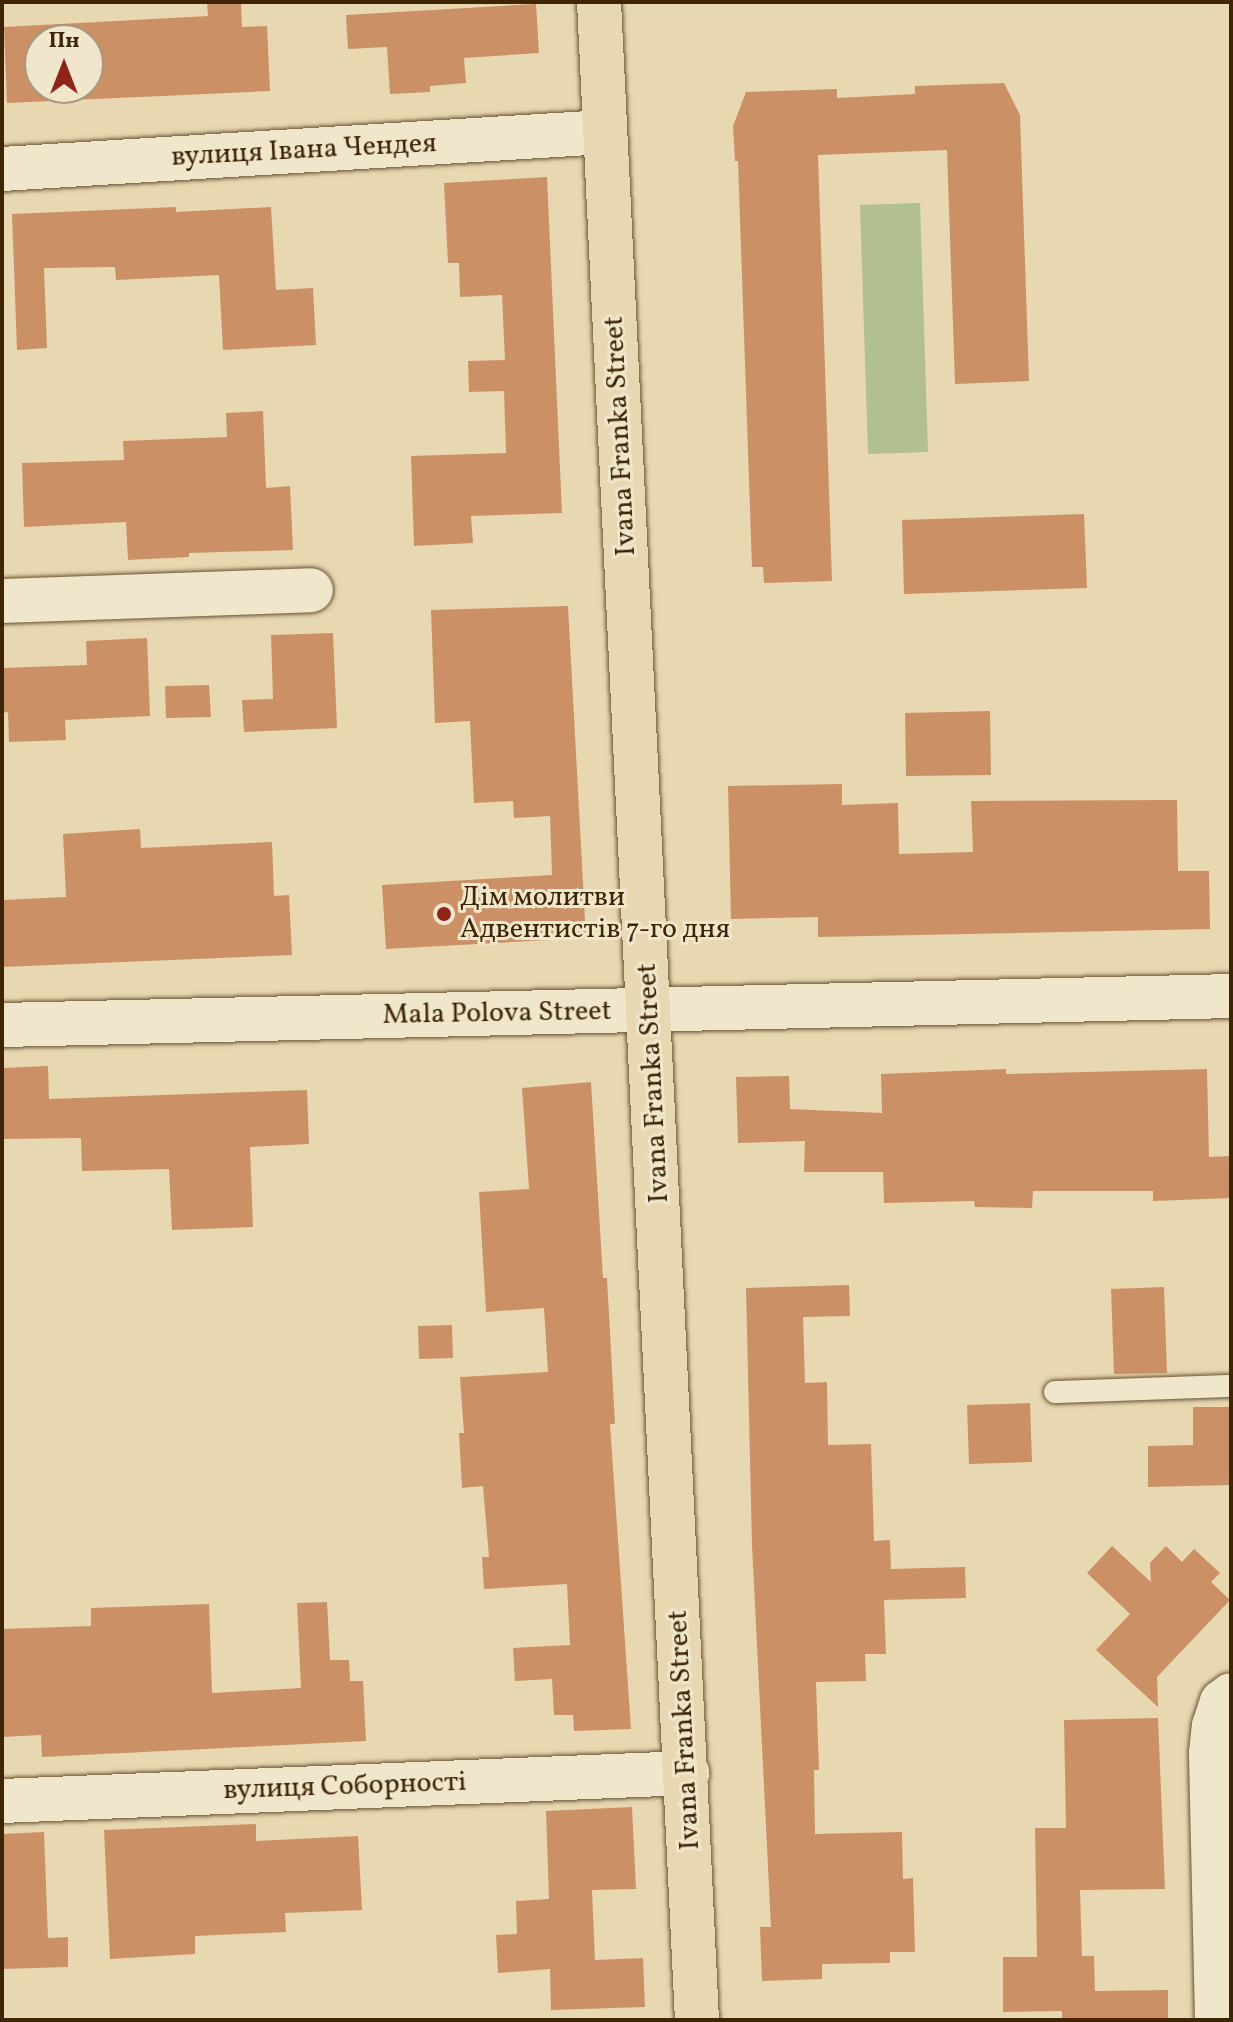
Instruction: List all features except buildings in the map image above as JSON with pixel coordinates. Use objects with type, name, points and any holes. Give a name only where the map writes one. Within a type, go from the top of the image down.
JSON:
[{"type":"main road","name":"Ivana Franka Street","points":[[599,2],[651,1010],[697,2020]]},
{"type":"street","name":"вулиця Івана Чендея","points":[[2,169],[605,132]]},
{"type":"street","points":[[2,601],[311,590]]},
{"type":"street","name":"Mala Polova Street","points":[[2,1025],[1231,996]]},
{"type":"street","points":[[1217,2020],[1211,1753],[1214,1726],[1222,1702],[1231,1695]]},
{"type":"street","name":"вулиця Соборності","points":[[2,1801],[687,1773]]},
{"type":"lane","points":[[1055,1392],[1231,1386]]},
{"type":"green space","points":[[920,203],[928,452],[868,454],[860,205]]},
{"type":"place","name":"Дім молитви Адвентистів 7-го дня","points":[[444,914]]}]
